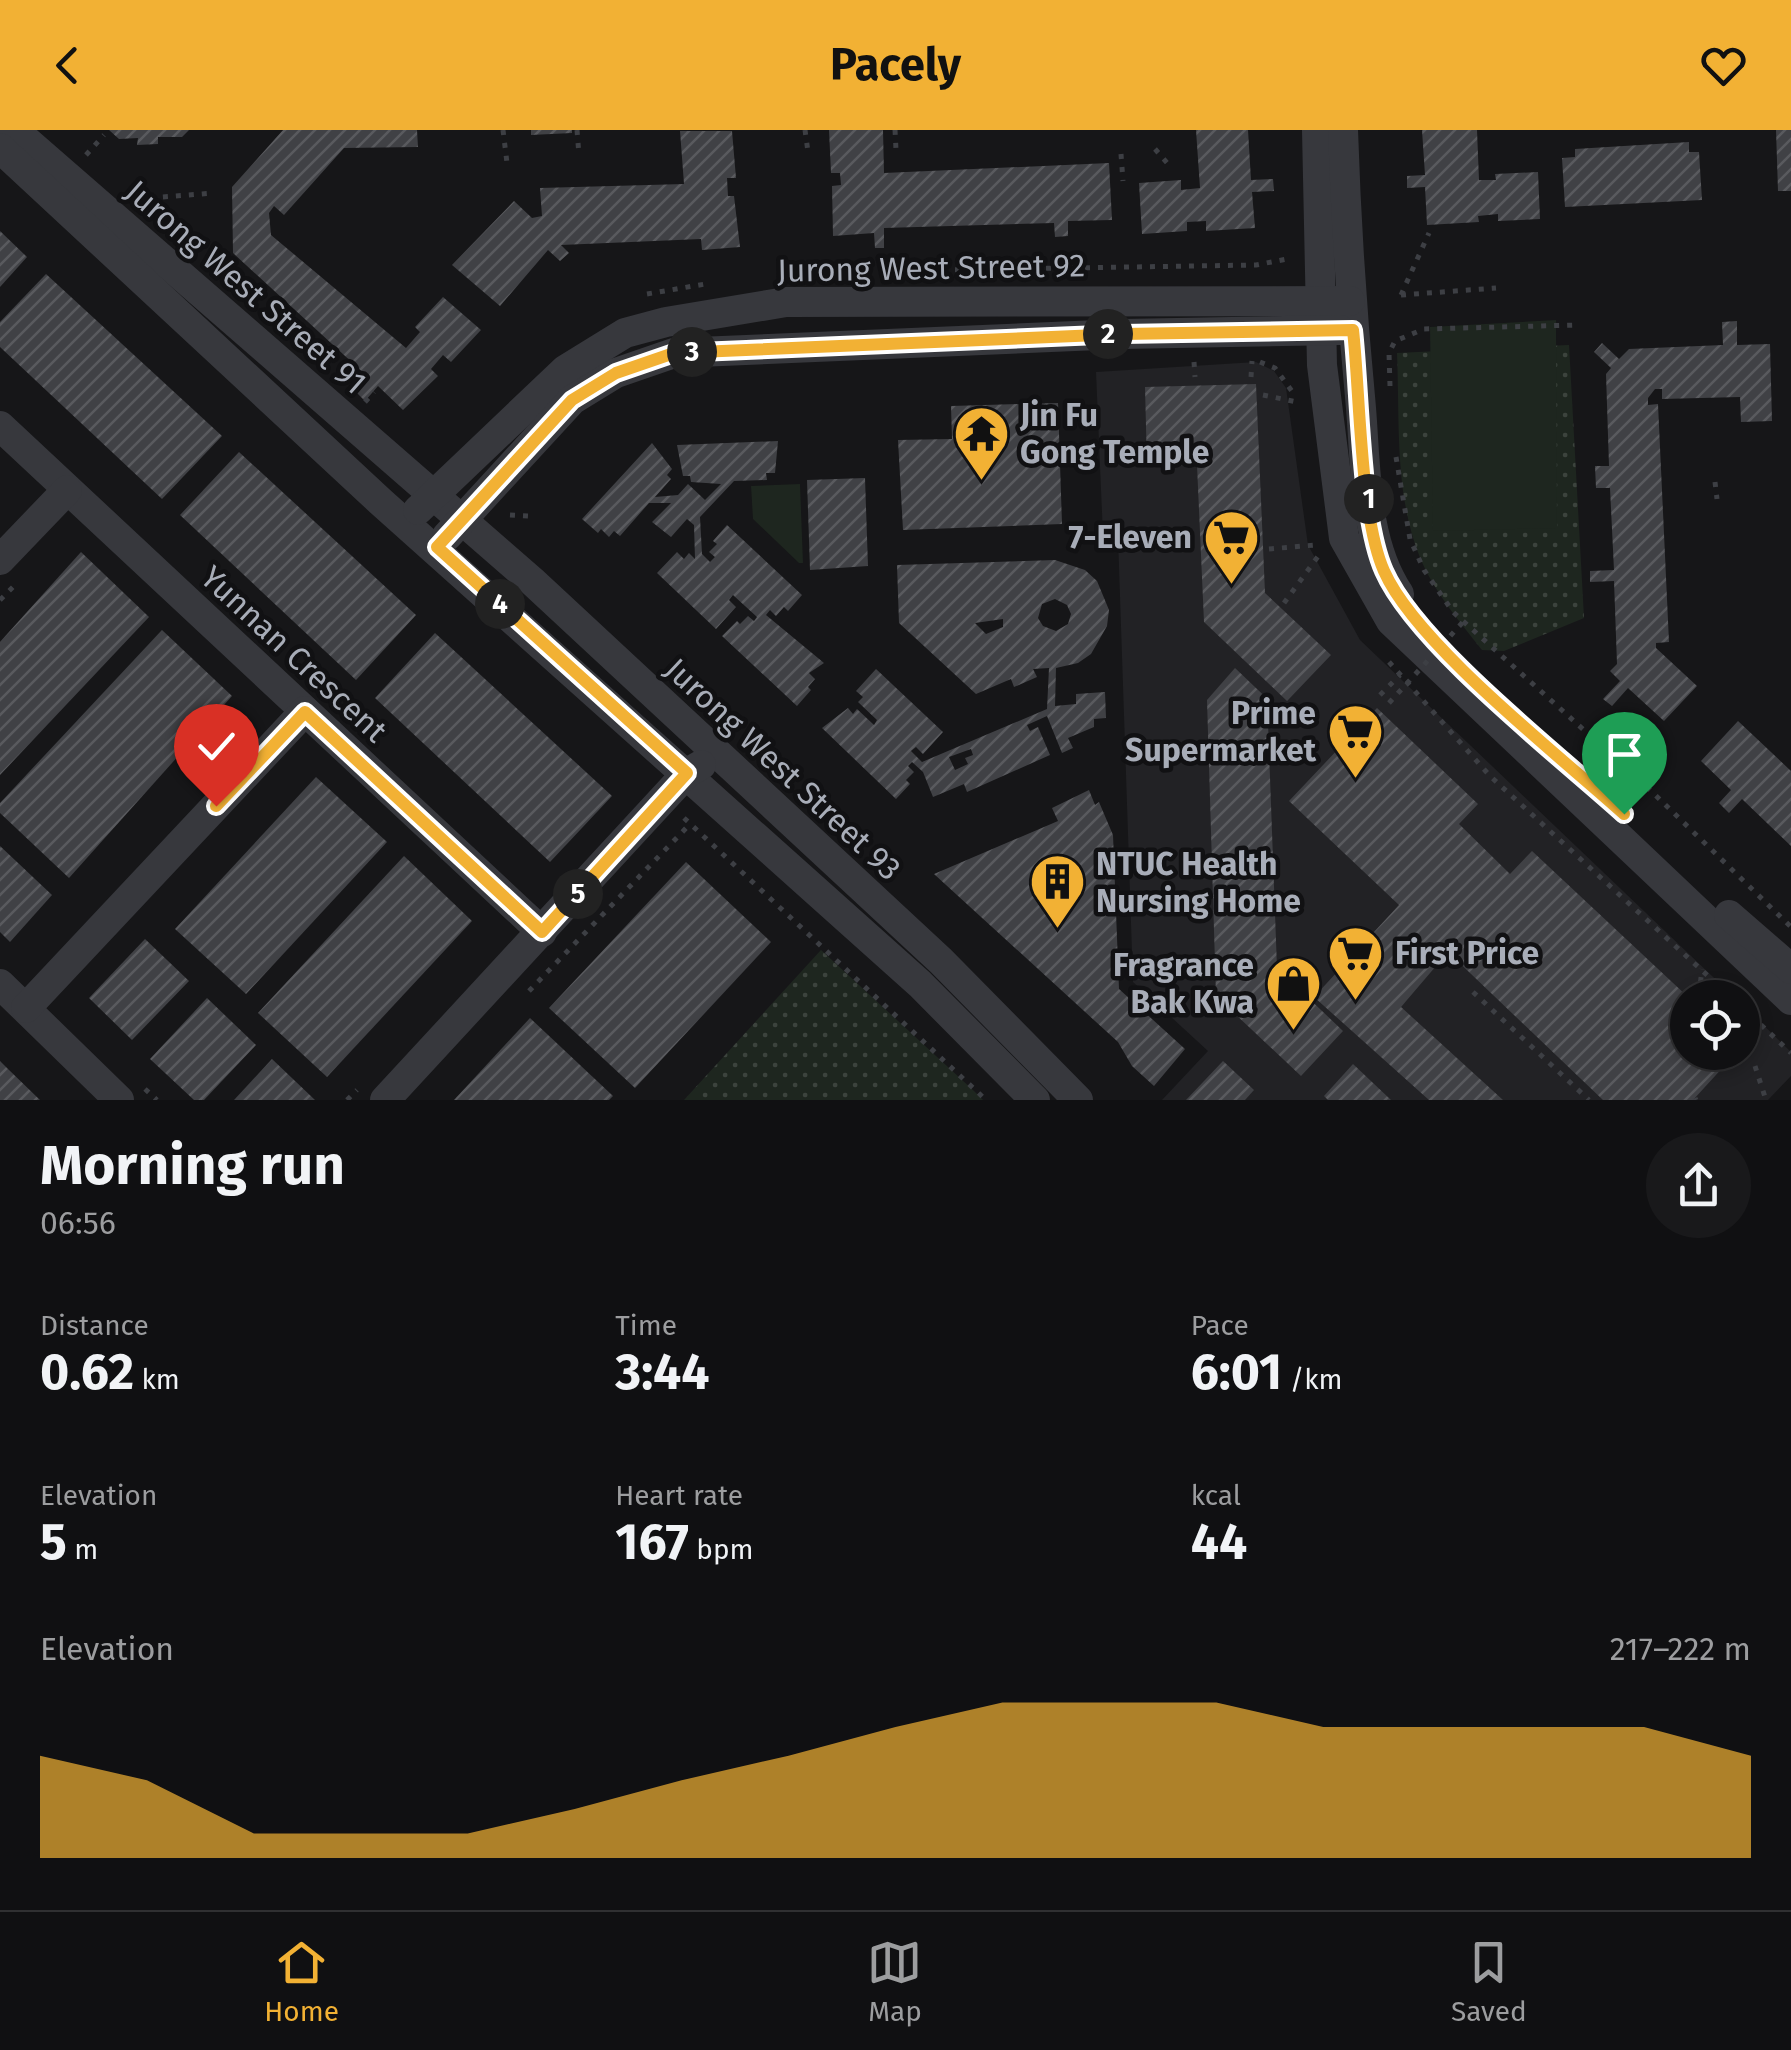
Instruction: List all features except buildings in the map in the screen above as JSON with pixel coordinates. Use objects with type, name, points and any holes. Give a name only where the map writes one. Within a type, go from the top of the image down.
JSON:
[{"type":"street","name":"Jurong West Street 91","points":[[14,130],[432,496]]},
{"type":"street","points":[[1318,130],[1337,315],[1384,570],[1415,618],[1457,662],[1791,969]]},
{"type":"street","points":[[1342,130],[1337,315],[1322,365],[1344,538],[1391,621],[1791,1000]]},
{"type":"street","name":"Jurong West Street 91","points":[[0,148],[407,521]]},
{"type":"street","name":"Jurong West Street 92","points":[[407,521],[545,385],[601,346],[666,322],[786,302],[1337,315]]},
{"type":"street","points":[[786,302],[789,348]]},
{"type":"street","points":[[437,547],[572,400],[616,373],[674,353],[1337,315]]},
{"type":"street","name":"Yunnan Crescent","points":[[0,426],[542,932]]},
{"type":"street","points":[[10,569],[67,490]]},
{"type":"street","name":"Jurong West Street 93","points":[[432,496],[532,581],[941,961],[1078,1100]]},
{"type":"street","name":"Jurong West Street 93","points":[[407,521],[976,1036],[1035,1100]]},
{"type":"street","points":[[26,1008],[305,712]]},
{"type":"street","points":[[373,1093],[542,932],[687,773],[717,756]]},
{"type":"street","points":[[0,984],[131,1093]]},
{"type":"path","points":[[502,130],[507,163]]},
{"type":"path","points":[[577,130],[579,155]]},
{"type":"path","points":[[805,130],[808,152]]},
{"type":"path","points":[[896,130],[896,150]]},
{"type":"path","points":[[80,160],[104,135]]},
{"type":"path","points":[[1155,149],[1169,165]]},
{"type":"path","points":[[1122,154],[1123,181]]},
{"type":"path","points":[[142,198],[214,193]]},
{"type":"path","points":[[1429,233],[1401,295],[1496,288]]},
{"type":"path","points":[[199,270],[225,244]]},
{"type":"path","points":[[932,270],[1256,265],[1292,258]]},
{"type":"path","points":[[1391,393],[1390,353],[1395,341],[1406,334],[1424,329],[1578,325]]},
{"type":"path","points":[[1251,377],[1252,358],[1276,368],[1297,402],[1299,420]]},
{"type":"path","points":[[1194,359],[1195,377]]},
{"type":"path","points":[[1176,360],[1213,359]]},
{"type":"path","points":[[1264,395],[1297,402]]},
{"type":"path","points":[[1394,444],[1410,539],[1424,570],[1463,622],[1646,786],[1791,926]]},
{"type":"path","points":[[1714,482],[1718,500]]},
{"type":"path","points":[[510,515],[529,516]]},
{"type":"path","points":[[1312,527],[1315,545],[1328,570]]},
{"type":"path","points":[[1269,549],[1315,545]]},
{"type":"path","points":[[1284,603],[1319,554]]},
{"type":"path","points":[[0,600],[10,569]]},
{"type":"path","points":[[1389,703],[1463,622]]},
{"type":"path","points":[[1377,648],[1490,776],[1713,980]]},
{"type":"path","points":[[1380,695],[1400,675]]},
{"type":"path","points":[[684,818],[986,1100]]},
{"type":"path","points":[[516,1003],[690,824]]},
{"type":"path","points":[[1701,980],[1702,969]]},
{"type":"path","points":[[1473,992],[1589,1100]]},
{"type":"path","points":[[1760,1025],[1791,1053]]},
{"type":"path","points":[[1755,1070],[1764,1096]]},
{"type":"path","points":[[131,1093],[157,1100]]},
{"type":"path","points":[[347,1100],[373,1093]]},
{"type":"shaded area","points":[[1556,320],[1557,528],[1433,531],[1430,327]]},
{"type":"shaded area","points":[[1569,345],[1584,618],[1504,651],[1482,650],[1433,584],[1412,535],[1402,484],[1397,353]]},
{"type":"shaded area","points":[[1256,362],[1274,371],[1286,388],[1308,545],[1360,640],[1716,980],[1670,980],[1670,1070],[1760,1070],[1760,1022],[1791,1052],[1791,1076],[1768,1100],[1162,1100],[1208,1051],[1133,982],[1118,537],[1103,536],[1096,372]]},
{"type":"shaded area","points":[[800,484],[803,563],[753,519],[751,486]]},
{"type":"shaded area","points":[[821,950],[974,1091],[983,1100],[684,1100]]},
{"type":"place","name":"Jin Fu Gong Temple","points":[[981,482]]},
{"type":"place","name":"7-Eleven","points":[[1231,586]]},
{"type":"place","name":"Prime Supermarket","points":[[1355,780]]},
{"type":"place","name":"NTUC Health Nursing Home","points":[[1057,931]]},
{"type":"place","name":"First Price","points":[[1356,1002]]},
{"type":"place","name":"Fragrance Bak Kwa","points":[[1293,1032]]},
{"type":"route","points":[[216,806],[305,712],[542,932],[664,800],[687,773],[437,547],[572,400],[616,373],[674,353],[1122,334],[1353,330],[1369,502],[1384,570],[1415,618],[1457,662],[1624,814]]}]
